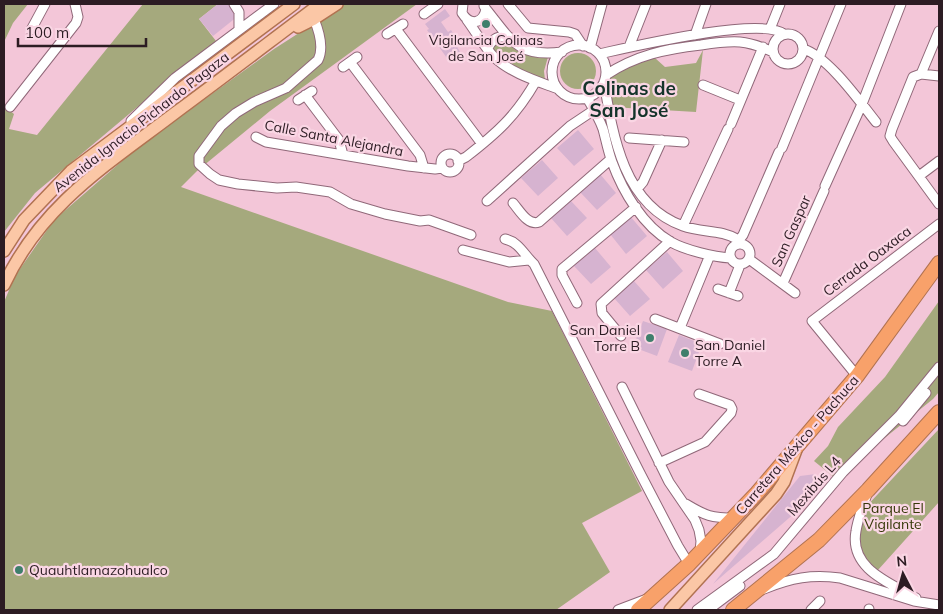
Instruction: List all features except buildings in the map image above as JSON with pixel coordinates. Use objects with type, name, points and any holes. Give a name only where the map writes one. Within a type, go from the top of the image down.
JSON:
[{"type":"highway","name":"Carretera México - Pachuca","points":[[638,610],[689,564],[735,518],[857,376],[939,264]]},
{"type":"highway","points":[[733,610],[819,540],[868,490],[939,412]]},
{"type":"main road","name":"Avenida Ignacio Pichardo Pagaza","points":[[4,252],[24,220],[55,186],[72,171],[294,4]]},
{"type":"main road","name":"Avenida Ignacio Pichardo Pagaza","points":[[4,285],[21,251],[65,199],[320,4]]},
{"type":"main road","points":[[274,38],[314,19],[337,4]]},
{"type":"main road","points":[[670,610],[776,494],[784,482],[797,445]]},
{"type":"street","points":[[31,30],[45,4]]},
{"type":"street","points":[[10,106],[76,23],[78,16],[75,4]]},
{"type":"street","points":[[234,4],[240,12],[240,30]]},
{"type":"street","name":"Avenida Ignacio Pichardo Pagaza","points":[[123,131],[154,97],[175,78],[274,4]]},
{"type":"street","points":[[424,14],[438,4]]},
{"type":"street","points":[[457,4],[471,22],[480,20],[483,17],[485,6]]},
{"type":"street","points":[[508,4],[528,28],[575,34],[586,47],[599,54],[605,66],[605,79],[610,137],[611,159],[636,207],[653,228],[666,238],[710,255],[730,258],[734,263],[740,265],[745,263],[749,259],[749,249],[727,234],[683,226],[654,211],[637,189],[610,137],[587,98]]},
{"type":"street","points":[[586,47],[602,4]]},
{"type":"street","points":[[629,47],[646,4]]},
{"type":"street","points":[[695,35],[706,4]]},
{"type":"street","points":[[770,29],[780,4]]},
{"type":"street","points":[[730,258],[732,248],[740,242],[842,4]]},
{"type":"street","name":"San Gaspar","points":[[783,283],[862,104],[901,4]]},
{"type":"street","points":[[485,6],[517,46],[534,53],[562,52]]},
{"type":"street","points":[[240,12],[258,16]]},
{"type":"street","points":[[464,12],[488,48],[500,61],[512,69],[558,89],[571,98],[587,98],[597,92],[605,79],[633,59],[674,49],[731,42],[750,44],[773,52],[782,63],[792,64],[800,58],[804,49],[802,42],[796,36],[770,29],[749,29],[695,35],[599,54]]},
{"type":"street","points":[[314,19],[320,42],[318,60],[286,88],[254,102],[236,113],[221,126],[199,156],[200,164],[214,177],[228,182],[277,188],[296,187],[330,192],[351,204],[385,214],[420,221],[429,220],[471,235]]},
{"type":"street","points":[[387,34],[399,26],[482,144]]},
{"type":"street","points":[[921,74],[939,31]]},
{"type":"street","points":[[773,52],[775,41],[784,34]]},
{"type":"street","points":[[488,48],[496,38],[509,37]]},
{"type":"street","points":[[558,89],[552,74],[553,66],[562,52],[568,48],[586,47]]},
{"type":"street","points":[[683,226],[763,47]]},
{"type":"street","points":[[804,49],[820,58],[876,122]]},
{"type":"street","points":[[350,62],[420,155],[424,168]]},
{"type":"street","points":[[939,76],[921,74],[913,77],[890,136],[939,204]]},
{"type":"street","points":[[458,161],[452,154],[446,155],[442,159],[442,168],[449,172],[454,170],[458,166],[458,161],[482,144],[506,123],[517,111],[536,80]]},
{"type":"street","points":[[703,85],[740,100]]},
{"type":"street","points":[[305,95],[339,140],[343,155]]},
{"type":"street","points":[[487,201],[570,126],[594,110]]},
{"type":"street","name":"Calle Santa Alejandra","points":[[256,137],[266,142],[408,166],[442,168]]},
{"type":"street","points":[[629,138],[684,142]]},
{"type":"street","points":[[637,189],[643,182],[662,140]]},
{"type":"street","points":[[513,203],[530,222],[539,222],[611,159]]},
{"type":"street","points":[[918,176],[939,160]]},
{"type":"street","points":[[577,303],[562,275],[562,269],[636,207]]},
{"type":"street","points":[[621,336],[602,313],[602,304],[666,238],[671,221]]},
{"type":"street","name":"Cerrada Oaxaca","points":[[857,376],[812,321],[939,224]]},
{"type":"street","points":[[506,239],[519,246],[534,264],[641,475],[689,564]]},
{"type":"street","points":[[463,250],[509,262],[529,260]]},
{"type":"street","points":[[680,328],[710,255]]},
{"type":"street","points":[[749,259],[795,293]]},
{"type":"street","points":[[729,293],[740,265]]},
{"type":"street","points":[[718,289],[738,296]]},
{"type":"street","points":[[655,319],[720,344]]},
{"type":"street","name":"Mexibús L4","points":[[697,610],[774,554],[843,472],[900,416],[939,367]]},
{"type":"street","name":"Mexibús L4","points":[[708,610],[780,556],[845,478],[904,420],[939,376]]},
{"type":"street","points":[[622,387],[669,482],[695,520],[702,541],[700,553]]},
{"type":"street","points":[[659,463],[705,442],[731,412],[730,405],[699,394]]},
{"type":"street","points":[[868,490],[856,532],[856,548],[861,560],[880,579],[923,602]]},
{"type":"street","points":[[684,503],[704,515],[714,518],[735,518]]},
{"type":"street","points":[[757,592],[782,582],[799,578],[828,576],[939,605]]},
{"type":"street","points":[[618,610],[652,598]]},
{"type":"street","points":[[811,610],[820,601]]},
{"type":"green space","points":[[4,4],[28,4],[13,23],[4,42]]},
{"type":"green space","points":[[143,4],[218,4],[199,19],[216,41],[35,193],[4,232],[4,106],[14,114],[9,129],[37,135]]},
{"type":"green space","points":[[344,4],[417,4],[270,111],[197,171],[181,187],[508,302],[552,311],[642,491],[582,523],[610,572],[556,610],[4,610],[4,302],[15,276],[54,220],[137,148],[274,49]]},
{"type":"green space","points":[[502,39],[524,54],[548,57],[544,71],[545,80],[515,66],[500,56],[492,46]]},
{"type":"green space","points":[[703,50],[696,112],[611,107],[608,84],[611,75],[630,65],[655,58],[665,67],[696,63]]},
{"type":"green space","points":[[578,53],[585,54],[591,58],[595,64],[595,78],[591,84],[585,88],[578,89],[571,88],[565,84],[561,78],[560,71],[561,64],[565,58],[571,54]]},
{"type":"green space","points":[[939,301],[939,392],[933,399],[835,478],[814,461],[828,446],[838,427],[885,377]]},
{"type":"green space","name":"Parque El Vigilante","points":[[939,429],[939,502],[878,570],[869,567],[858,547],[863,510]]},
{"type":"place","name":"Vigilancia Colinas de San José","points":[[486,24]]},
{"type":"place","name":"San Daniel Torre B","points":[[650,338]]},
{"type":"place","name":"San Daniel Torre A","points":[[685,353]]},
{"type":"place","name":"Quauhtlamazohualco","points":[[19,570]]},
{"type":"district","name":"Colinas de San José","points":[[629,99]]}]
